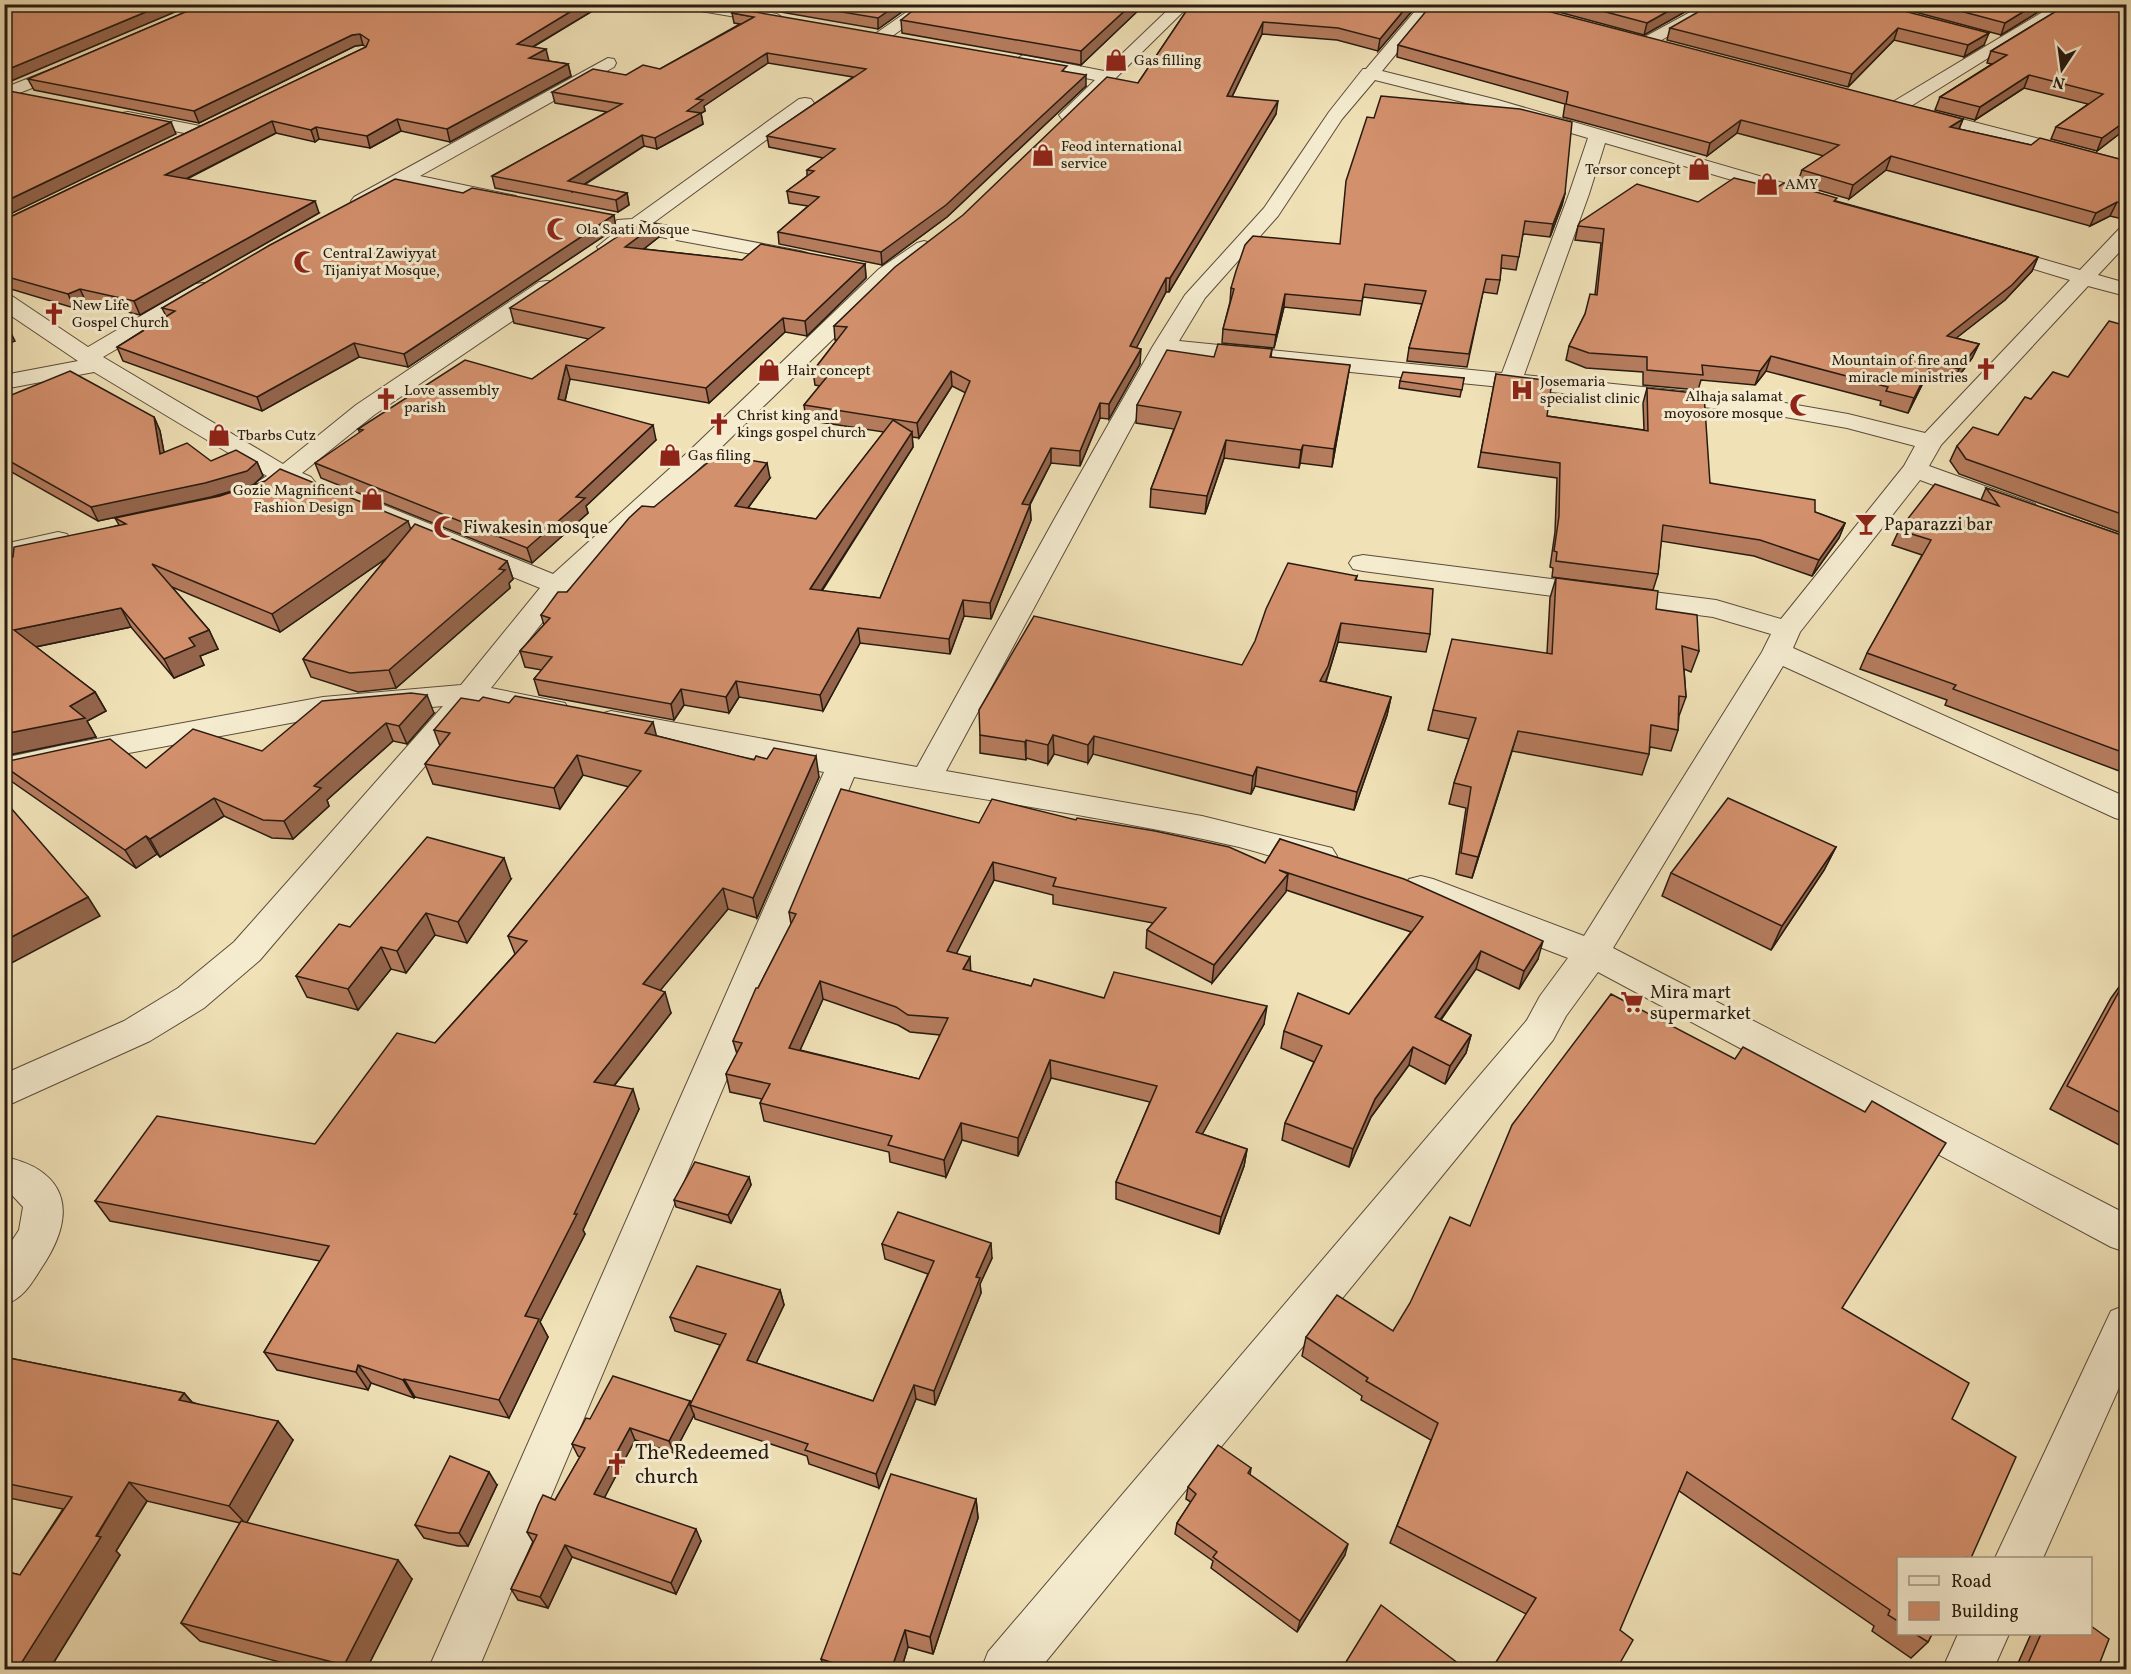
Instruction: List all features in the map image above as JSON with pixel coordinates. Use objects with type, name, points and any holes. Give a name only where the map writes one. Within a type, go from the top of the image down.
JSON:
[{"type":"street","points":[[689,4],[789,21]]},
{"type":"street","points":[[906,40],[875,36],[929,4]]},
{"type":"street","points":[[1053,129],[1184,4]]},
{"type":"street","points":[[927,778],[1164,346],[1196,295],[1270,212],[1335,116],[1430,4]]},
{"type":"street","points":[[1668,48],[1640,41],[1718,4]]},
{"type":"street","points":[[2068,4],[1892,106],[2127,167]]},
{"type":"street","points":[[1983,37],[2005,42]]},
{"type":"street","points":[[1011,58],[1107,77]]},
{"type":"street","points":[[5,93],[82,62]]},
{"type":"street","points":[[340,212],[608,63]]},
{"type":"street","points":[[1369,74],[1492,104],[1836,204]]},
{"type":"street","points":[[5,93],[41,100]]},
{"type":"street","points":[[589,259],[638,226],[805,103]]},
{"type":"street","points":[[109,113],[200,131]]},
{"type":"street","points":[[170,146],[220,122]]},
{"type":"street","points":[[1511,380],[1579,194],[1598,134]]},
{"type":"street","points":[[404,178],[532,205]]},
{"type":"street","points":[[603,219],[819,261]]},
{"type":"street","points":[[4,1091],[137,1031],[190,998],[247,951],[470,694],[557,585],[696,458],[876,272],[947,230]]},
{"type":"street","points":[[1006,1670],[1540,1030],[1553,1006],[1592,952],[1782,641],[1923,455],[2127,233]]},
{"type":"street","points":[[1972,244],[2127,290]]},
{"type":"street","points":[[228,503],[263,492],[365,410],[570,272]]},
{"type":"street","points":[[4,382],[93,360],[217,281]]},
{"type":"street","points":[[4,301],[93,360],[285,475],[557,585]]},
{"type":"street","points":[[1164,346],[1762,406],[1848,421],[1923,455],[2049,518]]},
{"type":"street","points":[[4,552],[80,535]]},
{"type":"street","points":[[1363,563],[1716,609],[2127,810]]},
{"type":"street","points":[[4,769],[64,755],[323,707],[470,694],[843,765],[1174,820],[1255,837],[1347,864]]},
{"type":"street","points":[[453,1670],[843,765]]},
{"type":"street","points":[[1392,878],[1592,952],[2127,1234]]},
{"type":"street","points":[[4,1173],[26,1183],[42,1200],[44,1223],[33,1248],[4,1286]]},
{"type":"street","points":[[2019,1557],[2127,1325]]},
{"type":"street","points":[[1967,1670],[1984,1635]]},
{"type":"building","points":[[4,4],[165,4],[4,71]]},
{"type":"building","points":[[204,4],[583,4],[517,44],[546,49],[529,58],[568,64],[447,129],[397,119],[367,136],[316,127],[311,130],[272,121],[165,175],[315,201],[134,301],[80,289],[68,294],[4,276],[4,220],[366,47],[369,40],[360,34],[352,35],[194,111],[28,79]]},
{"type":"building","points":[[794,4],[898,4],[878,18]]},
{"type":"building","points":[[921,4],[1132,4],[1081,51],[901,20]]},
{"type":"building","points":[[1191,4],[1409,4],[1380,39],[1338,28],[1263,22],[1227,96],[1278,101],[1170,278],[1166,278],[1130,346],[1141,349],[1109,404],[1100,403],[1080,451],[1051,448],[1022,504],[1030,505],[990,603],[963,600],[949,639],[858,628],[820,695],[736,681],[726,697],[681,689],[671,704],[534,679],[552,657],[520,651],[550,618],[541,615],[558,592],[567,592],[629,518],[642,506],[654,507],[717,455],[767,463],[735,506],[816,519],[893,420],[912,432],[810,589],[880,598],[970,381],[951,371],[917,423],[804,405],[830,373],[813,371],[847,327],[834,326],[895,267],[963,215],[1107,77],[1138,83]]},
{"type":"building","points":[[1432,4],[1520,4],[1963,119],[1950,127],[2031,145],[2040,138],[2127,161],[2127,205],[2117,202],[2096,213],[1891,156],[1853,185],[1802,170],[1839,145],[1741,120],[1710,143],[1566,104],[1568,92],[1398,45]]},
{"type":"building","points":[[1576,4],[1681,4],[1647,23]]},
{"type":"building","points":[[1712,4],[1877,4],[1989,33],[1968,45],[1898,28],[1852,74],[1670,28]]},
{"type":"building","points":[[1934,4],[2036,4],[2005,23]]},
{"type":"building","points":[[2068,4],[2106,4],[2127,10],[2127,120],[2102,138],[2056,127],[2103,94],[2029,75],[1980,107],[1940,97],[2007,55],[1991,51]]},
{"type":"building","points":[[738,9],[1067,66],[1062,71],[1086,75],[946,205],[881,252],[778,232],[819,197],[787,191],[814,171],[807,170],[835,149],[767,136],[866,69],[767,53],[696,99],[703,100],[687,111],[701,113],[655,138],[642,135],[568,181],[627,193],[616,200],[492,176],[622,104],[552,92],[593,69],[626,75],[643,65],[660,69],[754,17],[732,13]]},
{"type":"building","points":[[4,90],[171,122],[4,202]]},
{"type":"building","points":[[1381,96],[1520,109],[1572,122],[1565,193],[1553,224],[1525,221],[1519,257],[1502,255],[1500,280],[1486,279],[1469,354],[1409,348],[1426,291],[1365,284],[1362,301],[1285,294],[1276,335],[1223,329],[1234,289],[1231,288],[1236,271],[1245,245],[1253,236],[1340,244],[1346,181],[1367,117],[1374,118]]},
{"type":"building","points":[[1734,178],[1776,188],[1784,183],[1837,198],[1834,201],[2038,257],[2012,285],[1947,336],[1979,344],[1959,369],[1932,362],[1914,398],[1886,391],[1888,387],[1771,356],[1760,371],[1702,365],[1703,375],[1647,370],[1647,357],[1589,353],[1569,346],[1585,314],[1590,294],[1597,295],[1604,229],[1578,226],[1580,222],[1637,184],[1698,202]]},
{"type":"building","points":[[395,179],[463,193],[472,188],[614,215],[404,354],[354,343],[257,397],[117,347],[175,311],[162,308],[270,245]]},
{"type":"building","points":[[641,221],[656,224],[625,247],[742,260],[761,244],[865,264],[805,321],[783,318],[706,388],[566,365],[558,399],[653,425],[576,497],[585,498],[527,548],[315,463],[363,430],[358,429],[465,360],[532,379],[604,328],[510,308]]},
{"type":"building","points":[[2109,321],[2127,326],[2127,516],[1966,459],[1957,446],[1973,427],[1998,435],[2025,397],[2031,399],[2053,372],[2068,377]]},
{"type":"building","points":[[1218,344],[1272,349],[1270,357],[1350,365],[1334,449],[1303,445],[1301,450],[1226,440],[1207,496],[1151,489],[1181,412],[1137,405],[1167,350],[1214,357]]},
{"type":"building","points":[[70,371],[154,417],[160,454],[187,443],[211,461],[236,450],[257,462],[247,471],[205,483],[91,507],[4,458],[4,398]]},
{"type":"building","points":[[1403,372],[1464,378],[1462,390],[1400,381]]},
{"type":"building","points":[[1496,374],[1552,381],[1547,416],[1648,431],[1647,388],[1704,394],[1710,483],[1815,500],[1815,512],[1845,523],[1819,560],[1760,540],[1663,525],[1658,574],[1556,561],[1557,552],[1554,551],[1559,516],[1560,463],[1481,452]]},
{"type":"building","points":[[280,469],[408,521],[272,614],[152,564],[209,630],[189,638],[195,646],[164,659],[121,608],[14,630],[95,692],[70,706],[85,718],[4,734],[4,559],[13,557],[14,547],[126,524],[115,518],[220,496],[265,481]]},
{"type":"building","points":[[1935,484],[1999,506],[1986,488],[2127,537],[2127,754],[1953,689],[1956,685],[1867,653],[1931,540],[1899,530]]},
{"type":"building","points":[[415,524],[507,561],[499,569],[505,570],[389,670],[350,673],[303,659]]},
{"type":"building","points":[[1288,563],[1357,576],[1355,580],[1433,589],[1430,634],[1341,623],[1328,666],[1320,681],[1391,697],[1357,792],[1257,767],[1253,776],[1094,736],[1088,745],[1053,735],[1048,745],[980,735],[979,710],[1034,616],[1242,665],[1255,641],[1266,609]]},
{"type":"building","points":[[1556,578],[1658,591],[1656,609],[1697,615],[1699,651],[1682,646],[1686,697],[1679,696],[1678,730],[1651,725],[1649,754],[1518,731],[1478,857],[1461,853],[1471,787],[1454,783],[1476,718],[1433,710],[1452,639],[1552,654]]},
{"type":"building","points":[[411,693],[427,695],[399,726],[386,723],[314,786],[321,788],[284,821],[263,820],[214,798],[150,839],[146,836],[125,850],[4,766],[4,762],[110,739],[146,768],[193,729],[262,751],[322,701]]},
{"type":"building","points":[[515,696],[653,722],[645,733],[754,760],[756,756],[767,759],[774,748],[816,756],[753,898],[723,888],[643,984],[665,992],[594,1082],[633,1089],[574,1214],[577,1214],[525,1316],[539,1319],[499,1400],[403,1380],[358,1365],[356,1372],[264,1352],[329,1246],[95,1201],[157,1116],[315,1144],[397,1033],[435,1043],[527,941],[508,936],[641,771],[577,755],[554,788],[425,764],[450,733],[434,730],[461,698],[479,701],[483,697],[509,703]]},
{"type":"building","points":[[841,789],[979,823],[992,799],[1076,820],[1077,818],[1155,831],[1229,847],[1265,863],[1280,839],[1404,879],[1543,941],[1524,971],[1481,951],[1435,1017],[1471,1035],[1450,1066],[1413,1047],[1375,1099],[1353,1149],[1285,1123],[1322,1046],[1284,1031],[1298,993],[1349,1014],[1423,917],[1279,870],[1288,874],[1214,965],[1147,930],[1166,908],[1053,886],[1056,878],[993,862],[947,951],[970,957],[963,969],[1031,986],[1034,979],[1104,998],[1114,972],[1267,1006],[1196,1132],[1247,1149],[1221,1217],[1116,1182],[1157,1086],[1050,1060],[1018,1138],[961,1123],[944,1160],[888,1145],[892,1136],[760,1103],[770,1084],[726,1074],[742,1043],[733,1041],[756,988],[796,914],[789,912]],"holes":[[[820,981],[896,1007],[908,1015],[948,1018],[919,1079],[789,1048]]]},
{"type":"building","points":[[1728,798],[1836,847],[1782,926],[1671,873]]},
{"type":"building","points":[[4,800],[88,897],[4,941]]},
{"type":"building","points":[[427,837],[504,858],[458,922],[426,913],[397,951],[381,947],[348,989],[296,976],[339,924],[350,927]]},
{"type":"building","points":[[2127,977],[2127,1116],[2067,1086]]},
{"type":"building","points":[[1611,994],[1735,1059],[1743,1047],[1865,1112],[1872,1101],[1946,1143],[1842,1308],[1969,1383],[1952,1419],[2016,1457],[1971,1557],[1897,1557],[1897,1621],[1888,1615],[1890,1610],[1687,1472],[1620,1630],[1633,1640],[1616,1670],[1491,1670],[1536,1598],[1397,1526],[1438,1423],[1366,1381],[1368,1378],[1306,1337],[1337,1295],[1393,1331],[1410,1303],[1450,1217],[1470,1226],[1512,1125]]},
{"type":"building","points":[[695,1162],[749,1177],[728,1215],[674,1200]]},
{"type":"building","points":[[898,1212],[991,1243],[976,1277],[980,1278],[934,1391],[914,1385],[876,1474],[805,1450],[808,1444],[690,1405],[726,1334],[670,1317],[697,1266],[780,1290],[747,1360],[873,1401],[934,1261],[882,1244]]},
{"type":"building","points":[[4,1357],[184,1393],[179,1400],[278,1421],[229,1506],[129,1482],[96,1536],[101,1537],[17,1670],[4,1668],[4,1571],[20,1575],[72,1497],[4,1483]]},
{"type":"building","points":[[613,1376],[690,1401],[669,1441],[630,1428],[594,1494],[696,1529],[671,1583],[565,1545],[540,1597],[511,1589],[537,1535],[527,1532],[538,1505],[543,1495],[555,1500],[585,1448],[572,1444],[586,1418],[590,1419]]},
{"type":"building","points":[[1218,1445],[1251,1468],[1248,1473],[1348,1544],[1300,1621],[1213,1557],[1217,1552],[1177,1523],[1196,1494],[1188,1487]]},
{"type":"building","points":[[450,1456],[489,1472],[459,1533],[415,1525]]},
{"type":"building","points":[[891,1474],[976,1499],[930,1637],[905,1630],[891,1670],[855,1670],[821,1659]]},
{"type":"building","points":[[241,1521],[398,1560],[344,1665],[181,1623]]},
{"type":"building","points":[[1381,1605],[1467,1670],[1341,1670]]},
{"type":"building","points":[[2092,1627],[2109,1639],[2097,1670],[2025,1670],[2041,1635],[2092,1635]]},
{"type":"building","points":[[1917,1635],[1932,1635],[1928,1642]]},
{"type":"place","name":"Gas filling","points":[[1116,60]]},
{"type":"place","name":"Feod international service","points":[[1043,155]]},
{"type":"place","name":"Tersor concept","points":[[1699,169]]},
{"type":"place","name":"AMY","points":[[1767,184]]},
{"type":"place","name":"Ola Saati Mosque","points":[[558,229]]},
{"type":"place","name":"Central Zawiyyat Tijaniyat Mosque,","points":[[305,262]]},
{"type":"place","name":"New Life Gospel Church","points":[[54,314]]},
{"type":"place","name":"Mountain of fire and miracle ministries","points":[[1986,369]]},
{"type":"place","name":"Hair concept","points":[[769,370]]},
{"type":"place","name":"Josemaria specialist clinic","points":[[1522,390]]},
{"type":"place","name":"Love assembly parish","points":[[386,399]]},
{"type":"place","name":"Alhaja salamat moyosore mosque","points":[[1801,405]]},
{"type":"place","name":"Christ king and kings gospel church","points":[[719,424]]},
{"type":"place","name":"Tbarbs Cutz","points":[[219,435]]},
{"type":"place","name":"Gas filing","points":[[670,455]]},
{"type":"place","name":"Gozie Magnificent Fashion Design","points":[[372,499]]},
{"type":"place","name":"Paparazzi bar","points":[[1866,524]]},
{"type":"place","name":"Fiwakesin mosque","points":[[445,527]]},
{"type":"place","name":"Mira mart supermarket","points":[[1632,1002]]},
{"type":"place","name":"The Redeemed church","points":[[617,1464]]}]
